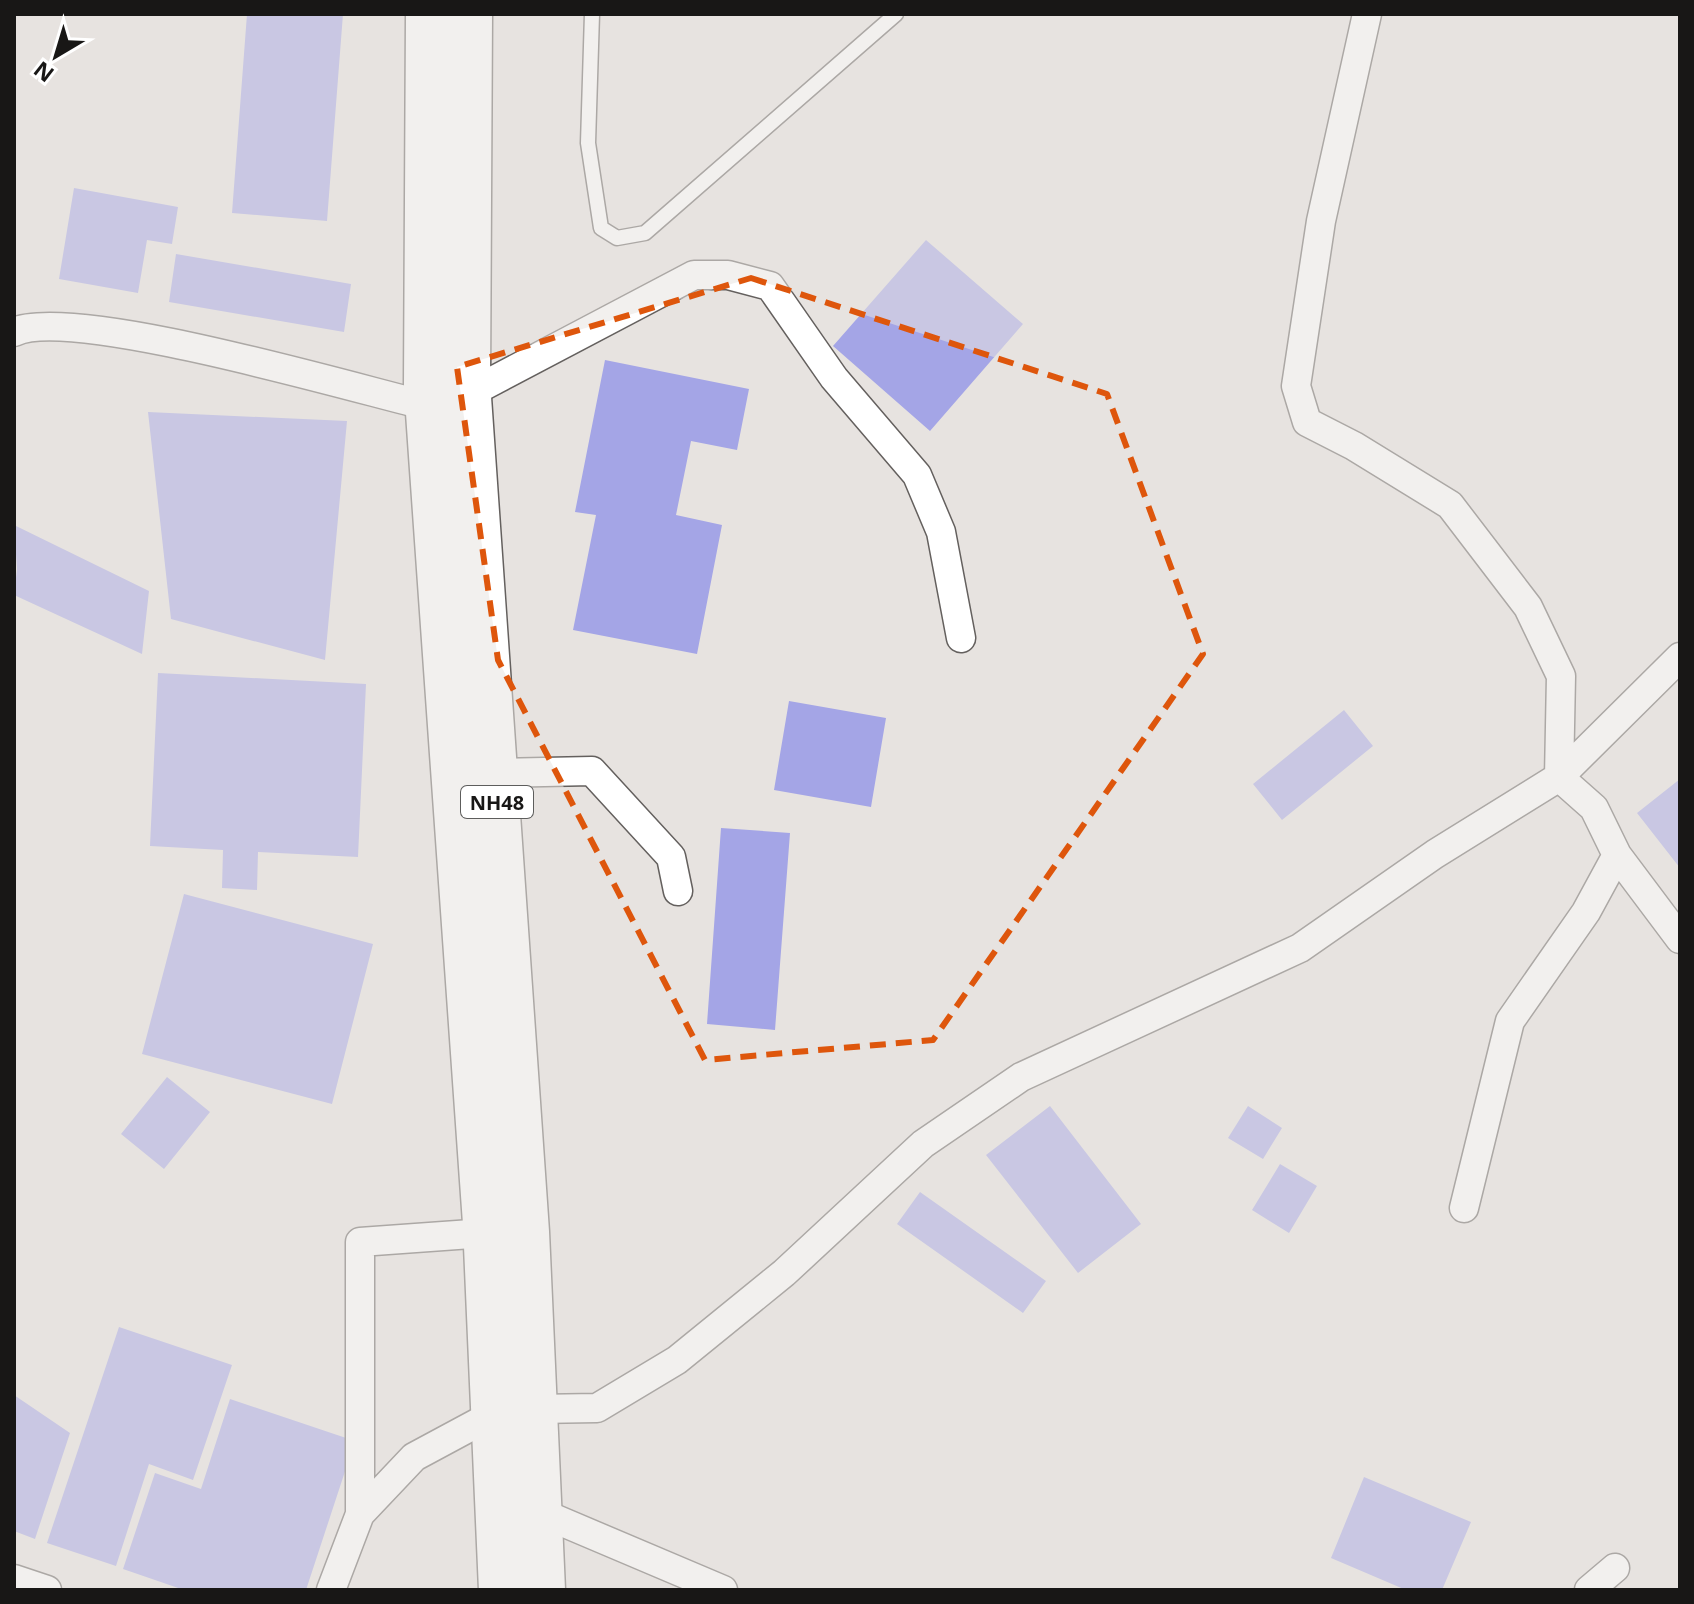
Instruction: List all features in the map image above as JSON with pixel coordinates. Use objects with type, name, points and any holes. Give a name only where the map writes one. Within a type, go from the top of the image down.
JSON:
[{"type":"highway","name":"NH48","points":[[428,14],[425,244],[448,400],[467,674],[485,1233],[514,1412],[534,1590]]},
{"type":"highway","name":"NH48","points":[[448,400],[470,14]]},
{"type":"highway","name":"NH48","points":[[467,674],[495,773],[527,1232],[514,1412],[539,1512],[534,1590]]},
{"type":"street","points":[[1367,14],[1321,221],[1296,386],[1307,422],[1354,446],[1450,505],[1528,607],[1561,676],[1559,777],[1594,808],[1617,855],[1680,939]]},
{"type":"street","points":[[14,332],[26,326],[66,327],[150,338],[448,400],[694,275],[728,275],[770,286],[834,378],[917,475],[941,532],[961,638]]},
{"type":"street","points":[[360,1514],[414,1457],[514,1412],[597,1408],[677,1360],[784,1273],[923,1144],[1021,1077],[1300,948],[1435,854],[1559,777],[1680,657]]},
{"type":"street","points":[[495,773],[592,771],[671,857],[678,891]]},
{"type":"street","points":[[1464,1208],[1510,1021],[1586,912],[1617,855]]},
{"type":"street","points":[[331,1590],[360,1514],[360,1242],[485,1233]]},
{"type":"street","points":[[539,1512],[723,1590]]},
{"type":"street","points":[[1589,1590],[1615,1568]]},
{"type":"street","points":[[14,1579],[47,1590]]},
{"type":"lane","points":[[592,14],[588,143],[601,228],[617,238],[645,233],[896,14]]},
{"type":"highlighted area","points":[[751,278],[1107,394],[1203,654],[933,1040],[705,1060],[498,660],[457,367]]},
{"type":"building","points":[[247,14],[343,14],[327,221],[232,213]]},
{"type":"building","points":[[74,188],[178,207],[172,244],[147,240],[138,293],[59,279]]},
{"type":"building","points":[[926,240],[1023,324],[930,431],[833,346]]},
{"type":"building","points":[[176,254],[351,284],[344,332],[169,302]]},
{"type":"building","points":[[605,360],[749,389],[737,450],[691,441],[676,515],[722,525],[697,654],[573,630],[596,515],[575,512]]},
{"type":"building","points":[[148,412],[347,421],[325,660],[171,619]]},
{"type":"building","points":[[14,525],[149,591],[142,654],[14,595],[17,569]]},
{"type":"building","points":[[158,673],[366,684],[358,857],[258,852],[257,890],[222,888],[223,850],[150,846]]},
{"type":"building","points":[[789,701],[886,718],[871,807],[774,790]]},
{"type":"building","points":[[1344,710],[1373,746],[1282,820],[1253,784]]},
{"type":"building","points":[[1680,779],[1680,868],[1637,813]]},
{"type":"building","points":[[721,828],[790,833],[775,1030],[707,1024]]},
{"type":"building","points":[[184,894],[373,944],[332,1104],[142,1054]]},
{"type":"building","points":[[167,1077],[210,1112],[164,1169],[121,1134]]},
{"type":"building","points":[[1050,1106],[1141,1224],[1078,1273],[986,1155]]},
{"type":"building","points":[[1248,1106],[1282,1128],[1263,1159],[1228,1138]]},
{"type":"building","points":[[1280,1164],[1317,1186],[1289,1233],[1252,1210]]},
{"type":"building","points":[[920,1192],[1046,1281],[1023,1313],[897,1224]]},
{"type":"building","points":[[119,1327],[232,1365],[193,1480],[149,1464],[116,1566],[47,1543]]},
{"type":"building","points":[[14,1395],[70,1433],[35,1539],[14,1531]]},
{"type":"building","points":[[230,1399],[355,1441],[306,1590],[184,1590],[123,1569],[155,1473],[201,1489]]},
{"type":"building","points":[[1364,1477],[1471,1522],[1442,1590],[1406,1590],[1331,1558]]}]
